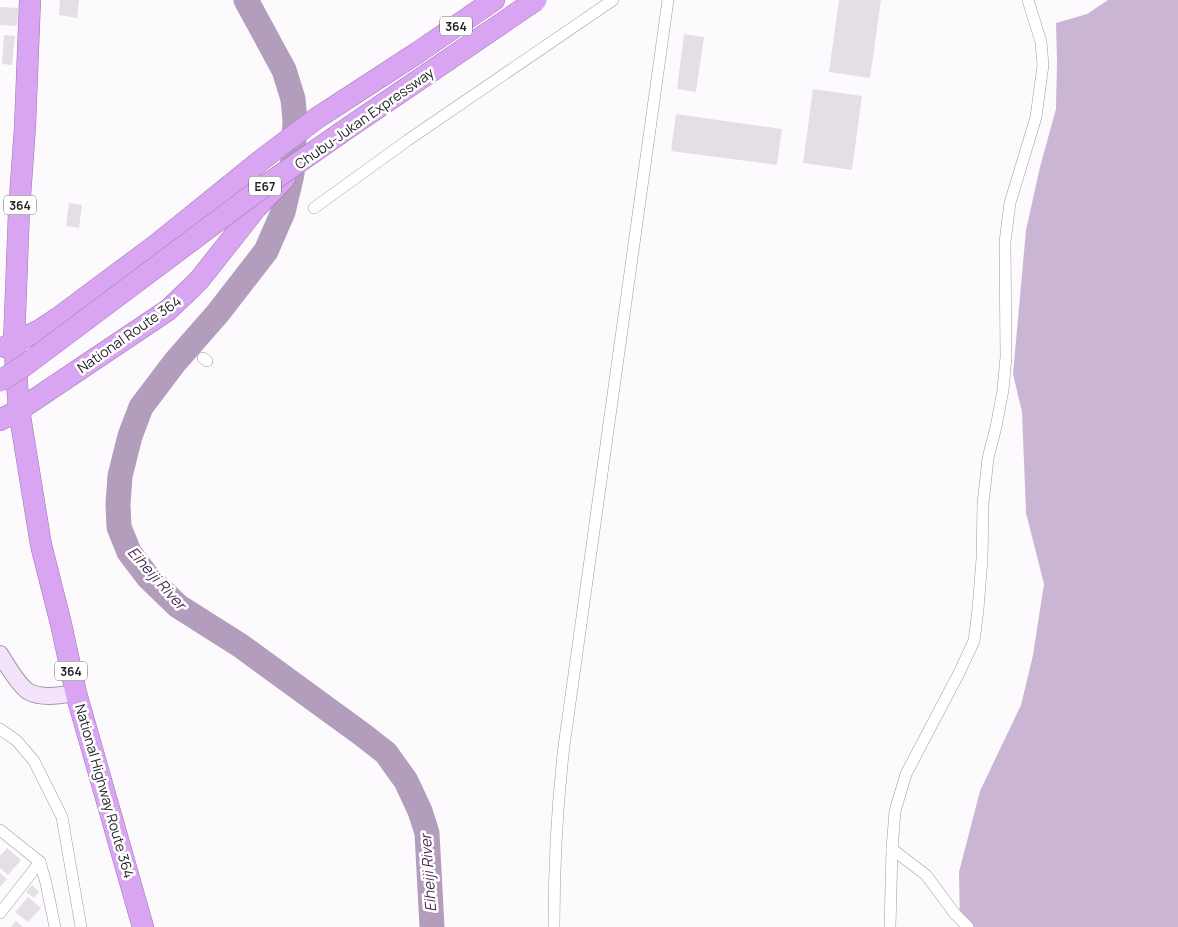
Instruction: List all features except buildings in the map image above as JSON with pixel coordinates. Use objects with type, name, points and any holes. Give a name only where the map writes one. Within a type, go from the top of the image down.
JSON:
[{"type":"highway","name":"National Highway Route 364","points":[[30,0],[20,211],[7,346],[41,545],[76,693],[143,927]]},
{"type":"highway","name":"National Route 364","points":[[7,346],[40,330],[58,318],[156,245],[317,118],[494,0]]},
{"type":"highway","name":"Chubu-Jukan Expressway","points":[[0,381],[24,366],[259,190],[536,0]]},
{"type":"highway","name":"National Route 364","points":[[0,420],[19,410],[168,310],[200,279],[256,208],[320,142],[417,53]]},
{"type":"main road","points":[[0,654],[18,681],[28,692],[55,696],[76,693]]},
{"type":"street","points":[[314,208],[408,140],[613,0]]},
{"type":"street","points":[[554,927],[556,831],[564,746],[668,0]]},
{"type":"street","points":[[890,927],[895,811],[906,774],[974,641],[982,559],[982,504],[988,458],[1003,390],[1006,357],[1004,242],[1010,203],[1036,117],[1042,65],[1041,42],[1028,0]]},
{"type":"street","points":[[0,729],[16,741],[34,760],[62,817],[81,927]]},
{"type":"street","points":[[0,830],[40,862],[55,927]]},
{"type":"street","points":[[892,849],[926,875],[968,927]]},
{"type":"street","points":[[0,913],[40,862]]},
{"type":"shaded area","points":[[1108,0],[1178,0],[1178,927],[960,927],[959,872],[980,791],[1021,705],[1033,655],[1044,584],[1026,513],[1022,412],[1013,374],[1026,230],[1040,167],[1056,109],[1056,23],[1087,14]]},
{"type":"waterway","name":"Eiheiji River","points":[[246,0],[284,70],[293,99],[295,121],[292,174],[283,212],[266,251],[218,313],[175,362],[141,407],[130,436],[120,476],[119,527],[129,552],[148,577],[178,606],[241,646],[386,753],[406,781],[420,811],[427,833],[432,927]]}]
